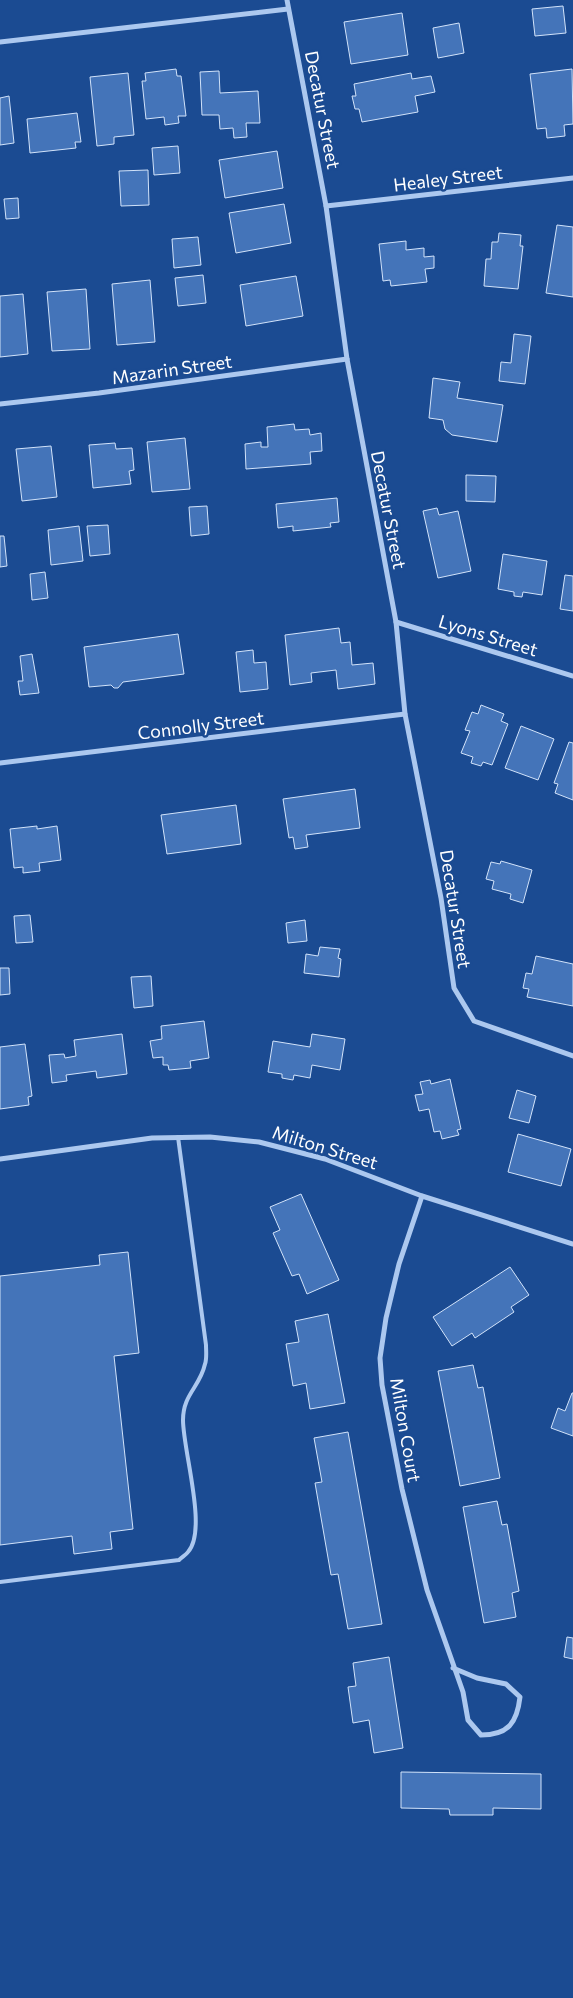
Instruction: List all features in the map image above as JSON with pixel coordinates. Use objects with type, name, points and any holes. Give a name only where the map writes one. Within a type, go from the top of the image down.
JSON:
[{"type":"street","name":"Decatur Street","points":[[287,0],[326,206],[347,359],[396,622],[405,714],[440,898],[454,988],[473,1020],[573,1056]]},
{"type":"street","points":[[0,42],[288,9]]},
{"type":"street","name":"Healey Street","points":[[326,206],[573,178]]},
{"type":"street","name":"Mazarin Street","points":[[0,404],[108,392],[347,359]]},
{"type":"street","name":"Lyons Street","points":[[396,622],[573,676]]},
{"type":"street","name":"Connolly Street","points":[[0,763],[405,714]]},
{"type":"street","name":"Milton Street","points":[[0,1159],[152,1138],[234,1139],[281,1147],[325,1159],[422,1196],[573,1244]]},
{"type":"street","name":"Milton Court","points":[[422,1196],[390,1298],[380,1358],[382,1385],[414,1540],[427,1590],[453,1668],[463,1692],[468,1720],[481,1735],[497,1734],[505,1730],[515,1717],[520,1697],[506,1684],[477,1678],[453,1668]]},
{"type":"lane","points":[[0,1582],[179,1560],[189,1552],[194,1540],[196,1523],[183,1421],[185,1401],[200,1379],[206,1364],[206,1345],[178,1137]]},
{"type":"building","points":[[563,6],[566,33],[535,36],[532,9]]},
{"type":"building","points":[[402,13],[408,55],[351,64],[344,22]]},
{"type":"building","points":[[459,23],[464,53],[438,58],[433,28]]},
{"type":"building","points":[[176,69],[177,76],[181,76],[186,116],[178,116],[179,123],[165,125],[164,117],[146,119],[142,81],[146,81],[145,73]]},
{"type":"building","points":[[572,69],[573,124],[564,125],[565,136],[547,138],[546,128],[537,129],[530,74]]},
{"type":"building","points":[[219,71],[220,93],[258,91],[260,123],[246,123],[247,137],[234,138],[233,128],[220,129],[219,115],[202,115],[200,72]]},
{"type":"building","points":[[128,73],[134,135],[114,137],[114,144],[97,146],[90,77]]},
{"type":"building","points":[[411,73],[412,79],[431,76],[435,92],[415,96],[418,112],[362,122],[359,109],[355,109],[352,96],[356,96],[354,84]]},
{"type":"building","points":[[9,96],[14,143],[0,145],[0,98]]},
{"type":"building","points":[[77,113],[81,142],[75,142],[76,148],[30,153],[27,119]]},
{"type":"building","points":[[178,146],[180,173],[154,175],[152,148]]},
{"type":"building","points":[[277,151],[283,188],[225,198],[219,160]]},
{"type":"building","points":[[148,170],[149,205],[121,206],[119,171]]},
{"type":"building","points":[[18,198],[19,218],[6,219],[4,199]]},
{"type":"building","points":[[284,204],[291,243],[236,253],[229,213]]},
{"type":"building","points":[[557,225],[573,227],[573,297],[546,293]]},
{"type":"building","points":[[499,233],[521,235],[520,246],[523,246],[518,289],[484,286],[486,259],[491,259],[492,242],[498,242]]},
{"type":"building","points":[[198,237],[201,265],[174,268],[172,239]]},
{"type":"building","points":[[406,241],[406,250],[424,248],[424,257],[434,256],[434,268],[425,269],[427,282],[391,286],[390,280],[383,281],[379,244]]},
{"type":"building","points":[[203,275],[206,303],[178,306],[175,278]]},
{"type":"building","points":[[296,276],[303,316],[246,326],[240,285]]},
{"type":"building","points":[[150,280],[155,342],[117,345],[112,284]]},
{"type":"building","points":[[86,289],[90,349],[52,351],[47,292]]},
{"type":"building","points":[[23,294],[28,354],[0,357],[0,296]]},
{"type":"building","points":[[514,334],[531,336],[525,384],[499,381],[501,362],[511,363]]},
{"type":"building","points":[[433,378],[460,382],[457,398],[503,405],[497,442],[452,435],[445,429],[443,420],[429,418]]},
{"type":"building","points":[[294,424],[295,430],[309,429],[310,435],[321,433],[322,451],[310,452],[311,464],[246,469],[245,444],[261,442],[261,447],[268,447],[267,427]]},
{"type":"building","points":[[185,438],[190,489],[152,492],[147,442]]},
{"type":"building","points":[[115,443],[116,449],[132,448],[134,470],[129,471],[131,484],[93,488],[89,445]]},
{"type":"building","points":[[51,446],[57,497],[22,501],[16,449]]},
{"type":"building","points":[[466,475],[496,476],[495,502],[466,501]]},
{"type":"building","points":[[337,498],[339,522],[330,523],[331,527],[293,531],[293,526],[278,528],[276,504]]},
{"type":"building","points":[[207,506],[209,534],[191,536],[189,507]]},
{"type":"building","points":[[437,508],[439,515],[458,511],[471,571],[438,578],[423,511]]},
{"type":"building","points":[[108,525],[110,554],[90,556],[87,526]]},
{"type":"building","points":[[79,526],[83,561],[51,565],[48,530]]},
{"type":"building","points":[[0,536],[4,536],[7,566],[0,567]]},
{"type":"building","points":[[503,554],[547,561],[542,595],[523,592],[522,597],[514,596],[514,592],[498,589]]},
{"type":"building","points":[[45,572],[48,598],[32,600],[30,574]]},
{"type":"building","points":[[565,575],[573,576],[573,611],[560,609]]},
{"type":"building","points":[[339,628],[341,643],[350,642],[352,665],[373,663],[375,684],[338,689],[336,670],[311,673],[312,682],[290,685],[285,635]]},
{"type":"building","points":[[178,634],[184,674],[123,682],[118,688],[114,688],[111,685],[89,687],[84,647]]},
{"type":"building","points":[[253,650],[254,663],[266,662],[268,689],[240,692],[236,652]]},
{"type":"building","points":[[32,654],[39,693],[20,695],[18,681],[23,681],[20,656]]},
{"type":"building","points":[[481,705],[504,714],[501,721],[508,724],[492,765],[483,762],[481,766],[471,763],[473,757],[461,753],[470,731],[465,730],[472,712],[478,714]]},
{"type":"building","points":[[521,726],[554,739],[538,780],[505,768]]},
{"type":"building","points":[[569,742],[573,743],[573,800],[555,793],[558,784],[554,783]]},
{"type":"building","points":[[355,789],[360,828],[306,835],[308,847],[295,849],[293,837],[289,838],[283,799]]},
{"type":"building","points":[[236,805],[241,844],[167,854],[161,815]]},
{"type":"building","points":[[37,826],[37,829],[57,826],[61,860],[39,863],[40,871],[23,873],[23,867],[14,868],[10,829]]},
{"type":"building","points":[[501,861],[532,870],[523,903],[510,899],[511,894],[492,889],[494,881],[486,879],[491,862],[500,864]]},
{"type":"building","points":[[30,915],[33,942],[16,943],[14,916]]},
{"type":"building","points":[[305,920],[307,941],[288,943],[286,923]]},
{"type":"building","points":[[320,947],[340,949],[338,958],[341,959],[339,977],[304,973],[306,954],[318,956]]},
{"type":"building","points":[[536,956],[573,964],[573,1006],[527,997],[529,989],[523,988],[526,973],[532,974]]},
{"type":"building","points":[[0,968],[9,968],[10,994],[0,995]]},
{"type":"building","points":[[151,976],[153,1006],[134,1008],[131,977]]},
{"type":"building","points":[[204,1021],[209,1058],[190,1061],[191,1068],[169,1070],[168,1065],[163,1065],[163,1057],[153,1058],[150,1041],[162,1039],[161,1026]]},
{"type":"building","points":[[122,1034],[127,1074],[97,1078],[96,1071],[66,1075],[67,1081],[52,1083],[49,1055],[64,1054],[65,1058],[76,1056],[74,1040]]},
{"type":"building","points":[[312,1034],[345,1039],[340,1070],[312,1065],[310,1078],[294,1075],[293,1080],[282,1078],[282,1074],[268,1072],[273,1041],[310,1047]]},
{"type":"building","points":[[25,1044],[32,1096],[28,1097],[29,1105],[0,1109],[0,1047]]},
{"type":"building","points":[[450,1079],[461,1129],[457,1130],[459,1135],[442,1139],[440,1131],[434,1132],[429,1109],[419,1111],[415,1095],[423,1094],[420,1082],[430,1080],[431,1084]]},
{"type":"building","points":[[517,1090],[536,1096],[529,1123],[509,1118]]},
{"type":"building","points":[[518,1134],[571,1149],[561,1186],[508,1172]]},
{"type":"building","points":[[301,1194],[339,1280],[307,1294],[299,1274],[292,1276],[273,1233],[280,1230],[270,1207]]},
{"type":"building","points":[[128,1252],[139,1353],[114,1356],[133,1529],[110,1532],[112,1549],[74,1554],[72,1536],[0,1545],[0,1276],[100,1265],[99,1255]]},
{"type":"building","points":[[510,1267],[529,1295],[511,1307],[514,1312],[475,1338],[472,1333],[452,1346],[433,1317]]},
{"type":"building","points":[[328,1314],[345,1403],[310,1409],[306,1383],[293,1386],[286,1344],[299,1342],[295,1321]]},
{"type":"building","points":[[473,1365],[478,1388],[483,1387],[500,1478],[460,1486],[438,1371]]},
{"type":"building","points":[[572,1393],[573,1436],[551,1428],[558,1408],[565,1411]]},
{"type":"building","points":[[348,1432],[382,1624],[348,1629],[338,1574],[331,1575],[315,1483],[322,1482],[314,1438]]},
{"type":"building","points":[[497,1501],[502,1525],[507,1524],[519,1591],[512,1593],[516,1617],[484,1623],[463,1507]]},
{"type":"building","points":[[567,1637],[573,1638],[573,1659],[564,1657]]},
{"type":"building","points":[[389,1657],[403,1748],[374,1753],[369,1720],[353,1723],[348,1687],[356,1686],[353,1663]]},
{"type":"building","points":[[401,1772],[541,1774],[541,1809],[493,1808],[493,1815],[450,1815],[449,1809],[401,1808]]}]
